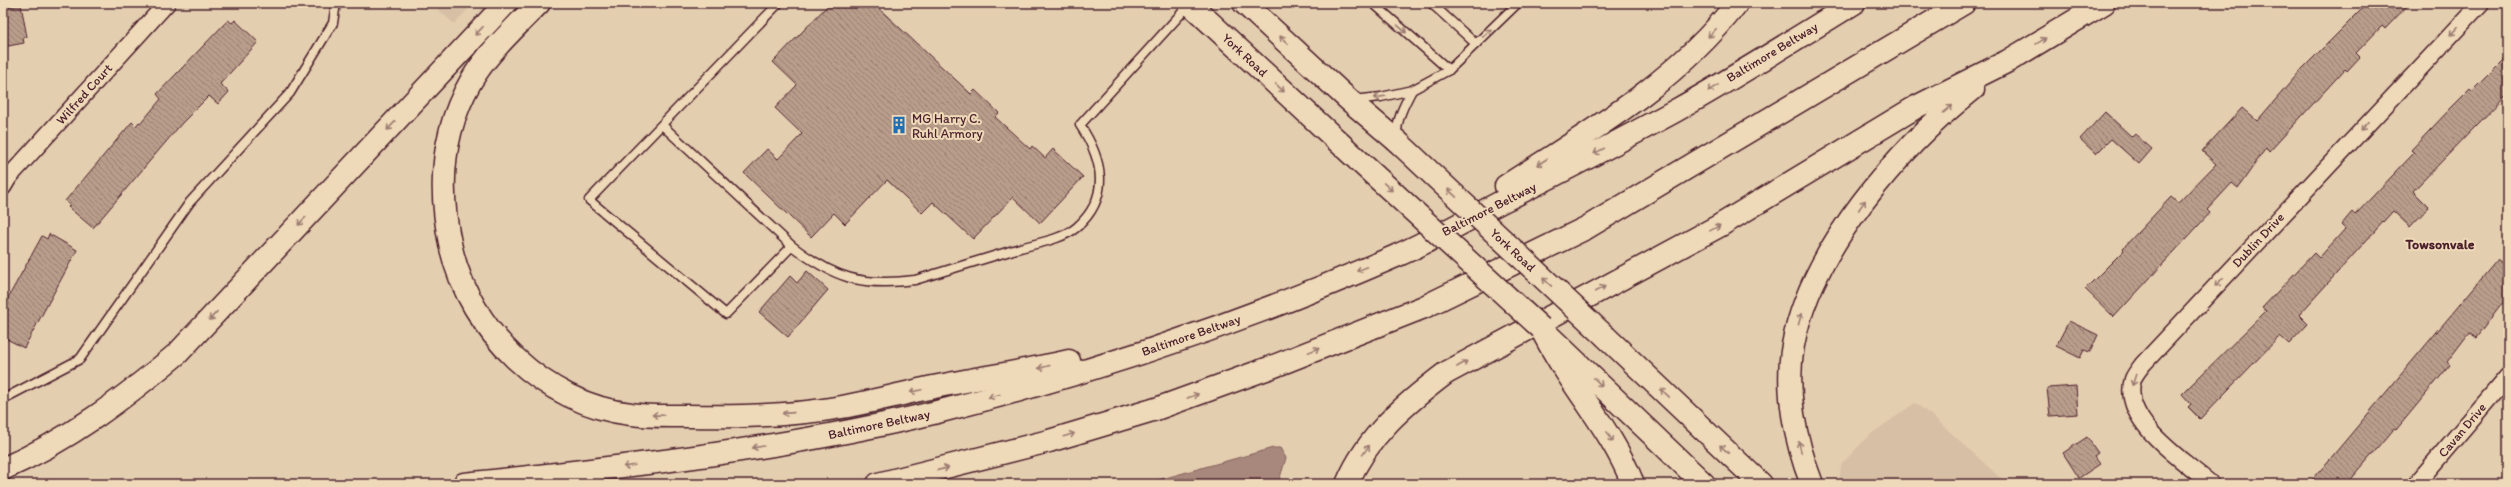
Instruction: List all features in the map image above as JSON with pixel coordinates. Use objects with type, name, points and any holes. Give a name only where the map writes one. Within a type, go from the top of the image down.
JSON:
[{"type":"main road","points":[[3,469],[41,452],[85,426],[127,396],[178,353],[506,3]]},
{"type":"main road","points":[[539,3],[493,52],[472,81],[458,112],[447,147],[442,187],[446,227],[454,262],[467,298],[488,330],[509,353],[536,375],[589,403],[630,414],[728,417],[842,407],[1027,371],[1244,316]]},
{"type":"main road","name":"York Road","points":[[1190,3],[1541,328],[1563,357]]},
{"type":"main road","name":"York Road","points":[[1244,3],[1349,100],[1398,142],[1606,337],[1755,481]]},
{"type":"main road","points":[[1398,255],[1593,130],[1641,96],[1688,57],[1723,21],[1737,3]]},
{"type":"main road","name":"Baltimore Beltway","points":[[464,484],[651,463],[748,449],[853,430],[935,412],[1032,386],[1136,354],[1244,316],[1398,255],[1677,110],[1854,3]]},
{"type":"main road","points":[[878,484],[1049,441],[1156,409],[1269,368],[1424,307],[1586,228],[1964,3]]},
{"type":"main road","points":[[1347,484],[1354,466],[1379,430],[1411,399],[1446,374],[1719,226],[1916,107],[2008,61],[2104,3]]},
{"type":"main road","points":[[1812,484],[1802,454],[1794,422],[1790,384],[1793,345],[1803,309],[1820,271],[1873,188],[1906,148],[1943,112],[2008,61]]},
{"type":"main road","points":[[1563,357],[1626,465],[1633,484]]},
{"type":"main road","points":[[1563,357],[1704,484]]},
{"type":"street","name":"Wilfred Court","points":[[5,179],[167,3]]},
{"type":"street","name":"Dublin Drive","points":[[2211,484],[2148,430],[2133,405],[2133,379],[2143,364],[2481,3]]},
{"type":"street","name":"Cavan Drive","points":[[2416,484],[2508,376]]},
{"type":"lane","points":[[3,399],[80,359],[190,202],[290,93],[333,23],[336,3]]},
{"type":"lane","points":[[779,3],[589,200],[726,314],[792,246]]},
{"type":"lane","points":[[662,125],[792,246],[811,260],[844,276],[866,283],[893,283],[915,280],[1053,238],[1077,227],[1096,200],[1100,184],[1100,164],[1094,146],[1080,125],[1190,3]]},
{"type":"lane","points":[[1373,3],[1449,70]]},
{"type":"lane","points":[[1431,3],[1476,44]]},
{"type":"lane","points":[[1349,100],[1381,97],[1412,90],[1449,70],[1518,3]]},
{"type":"lane","points":[[1398,142],[1396,128],[1403,106],[1412,90]]},
{"type":"shaded area","points":[[431,3],[474,3],[454,24]]},
{"type":"shaded area","points":[[1915,403],[1936,419],[2007,484],[1839,484],[1841,465],[1868,436]]},
{"type":"shaded area","points":[[1273,448],[1280,448],[1286,458],[1278,484],[1144,484]]},
{"type":"building","name":"MG Harry C. Ruhl Armory","points":[[830,3],[873,3],[971,94],[975,90],[999,113],[995,117],[1030,149],[1032,146],[1045,158],[1053,149],[1083,177],[1040,223],[1013,197],[973,239],[933,202],[922,213],[887,180],[845,224],[834,213],[811,237],[744,173],[767,149],[778,159],[802,134],[775,108],[797,85],[773,62]]},
{"type":"building","points":[[2368,3],[2410,3],[2385,29],[2382,26],[2356,53],[2360,57],[2347,71],[2345,69],[2269,152],[2266,148],[2238,188],[2232,183],[2207,210],[2210,213],[2114,317],[2085,289],[2124,250],[2123,248],[2171,197],[2178,203],[2216,164],[2202,151],[2242,108],[2257,121],[2302,69]]},
{"type":"building","points":[[21,5],[27,37],[23,38],[24,43],[3,47],[3,8]]},
{"type":"building","points":[[228,20],[232,23],[235,20],[258,42],[220,84],[229,92],[218,104],[209,96],[182,123],[93,228],[68,207],[70,205],[65,201],[132,122],[136,126],[139,122],[141,123],[161,99],[157,94]]},
{"type":"building","points":[[2508,55],[2508,93],[2413,191],[2429,207],[2410,227],[2393,211],[2299,315],[2308,324],[2289,344],[2280,336],[2200,419],[2188,407],[2191,404],[2182,394],[2266,311],[2262,308],[2314,253],[2319,258],[2345,229],[2341,225],[2352,212],[2355,215],[2414,153],[2411,150],[2450,109],[2470,89],[2472,91]]},
{"type":"building","points":[[2105,112],[2132,137],[2135,134],[2152,149],[2139,164],[2111,139],[2096,154],[2080,139]]},
{"type":"building","points":[[49,234],[77,250],[24,348],[3,337],[3,307],[42,236],[47,239]]},
{"type":"building","points":[[2498,259],[2508,267],[2508,296],[2476,338],[2469,333],[2447,362],[2450,365],[2396,430],[2394,429],[2347,484],[2309,484]]},
{"type":"building","points":[[807,271],[828,290],[788,337],[759,312],[790,276],[797,283]]},
{"type":"building","points":[[2069,321],[2098,335],[2090,352],[2084,350],[2080,358],[2056,346]]},
{"type":"building","points":[[2076,386],[2078,414],[2050,416],[2047,388]]},
{"type":"building","points":[[2087,437],[2098,453],[2094,456],[2100,464],[2079,478],[2063,453]]},
{"type":"place","name":"MG Harry C. Ruhl Armory","points":[[899,125]]},
{"type":"district","name":"Towsonvale","points":[[2440,244]]}]
